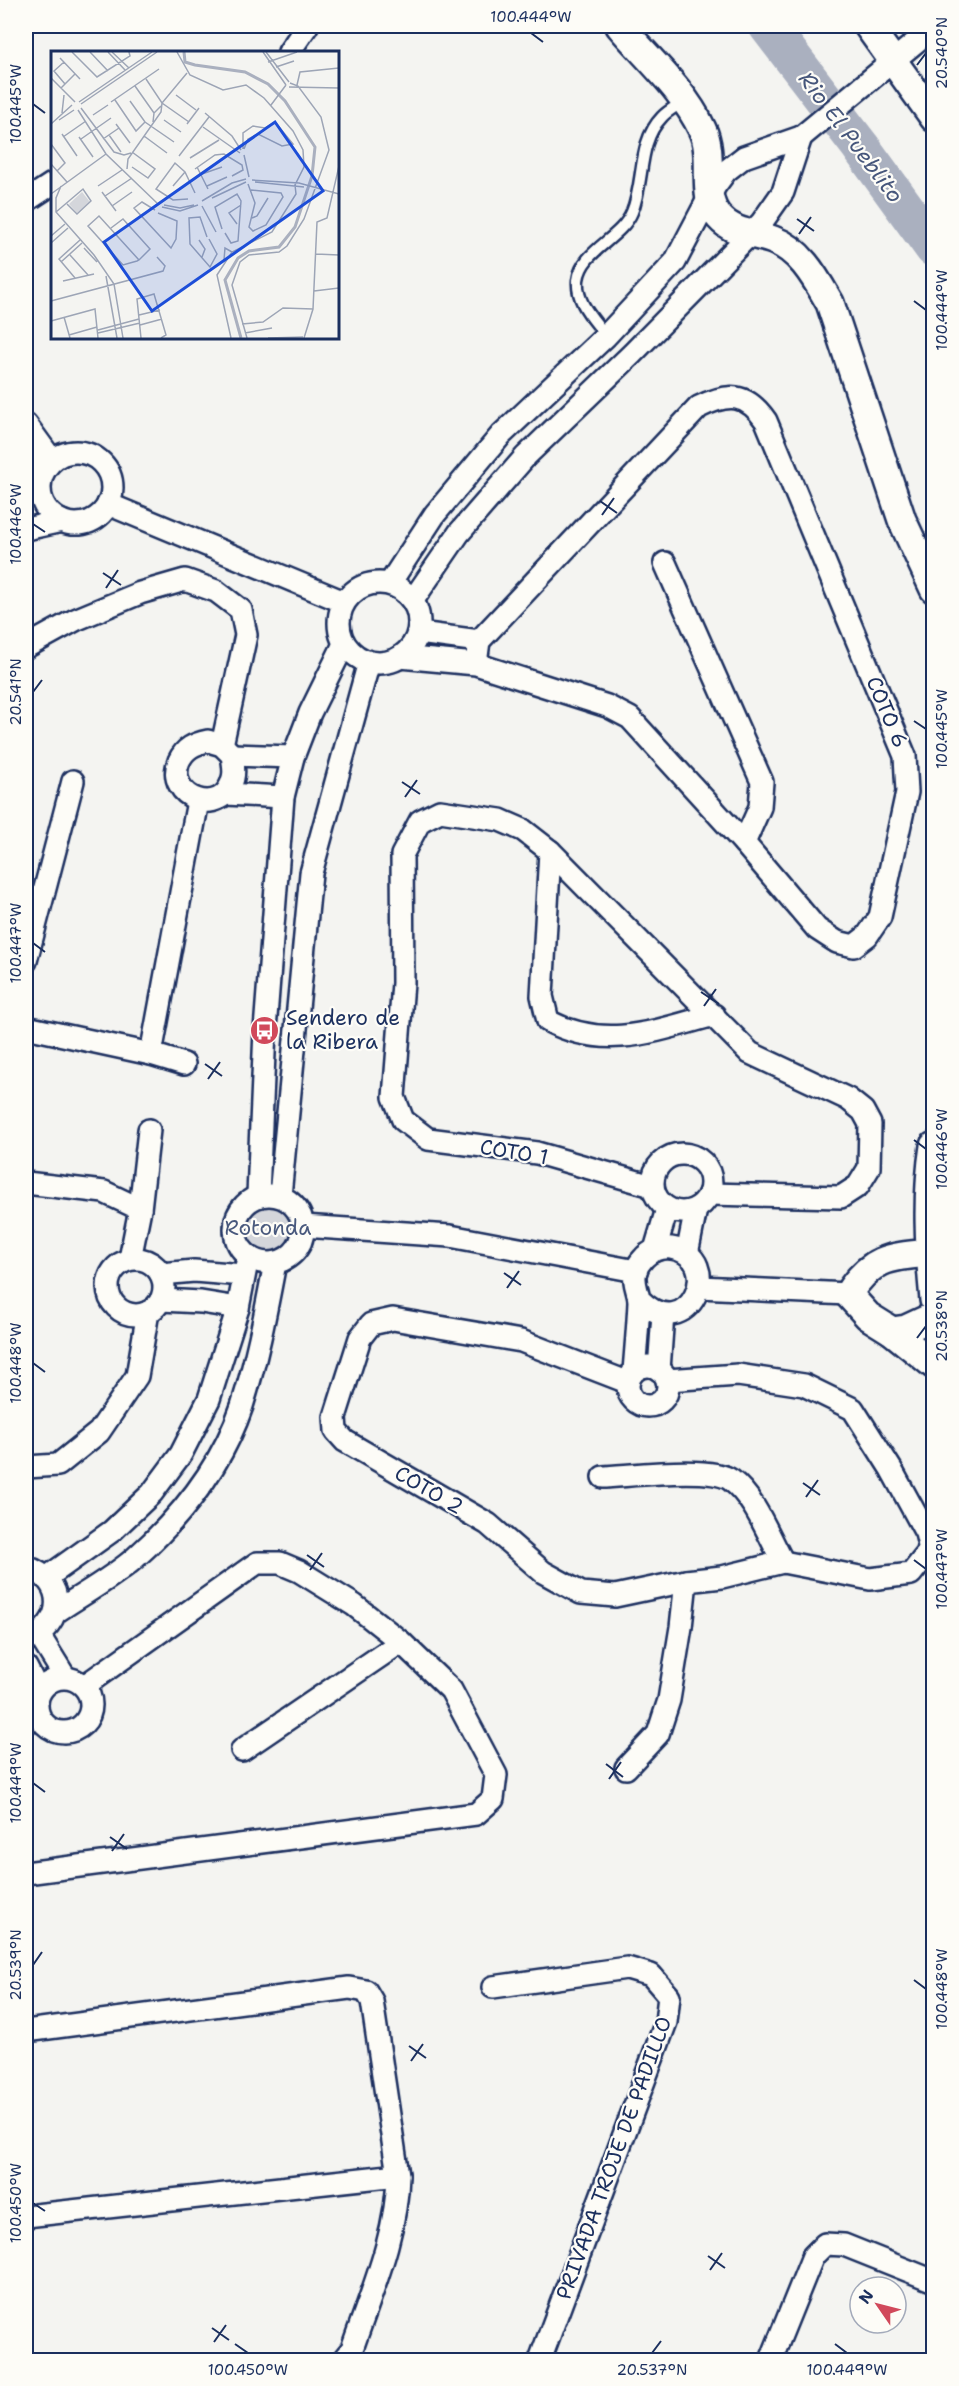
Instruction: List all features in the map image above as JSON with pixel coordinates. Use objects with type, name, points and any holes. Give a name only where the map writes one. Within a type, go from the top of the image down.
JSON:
[{"type":"street","points":[[290,51],[307,26]]},
{"type":"street","points":[[620,26],[686,100],[703,131],[710,153],[709,200],[718,217],[749,235],[773,240],[795,254],[812,273],[830,303],[902,520],[933,589]]},
{"type":"street","points":[[868,26],[933,118]]},
{"type":"street","points":[[390,583],[435,514],[501,435],[606,336],[675,262],[715,186],[726,171],[744,157],[801,137],[894,62],[933,27]]},
{"type":"street","points":[[413,600],[459,533],[526,456],[632,354],[774,207],[783,192],[801,137]]},
{"type":"street","points":[[26,201],[51,185]]},
{"type":"street","name":"COTO 6","points":[[400,657],[476,664],[607,706],[630,718],[744,843],[817,928],[837,942],[854,946],[867,936],[880,917],[907,792],[906,756],[766,421],[756,407],[742,399],[720,397],[699,407],[479,641]]},
{"type":"street","points":[[26,424],[47,466]]},
{"type":"street","points":[[78,452],[92,455],[103,464],[110,476],[112,490],[108,504],[99,515],[87,522],[73,524],[62,521],[33,500],[47,466],[64,453],[78,452]]},
{"type":"street","points":[[26,459],[47,466]]},
{"type":"street","points":[[108,504],[344,602]]},
{"type":"street","points":[[26,529],[62,521]]},
{"type":"street","points":[[665,563],[762,782],[760,807],[744,843]]},
{"type":"street","points":[[26,647],[75,620],[140,592],[185,580],[216,591],[241,610],[246,635],[227,750],[234,777],[226,794]]},
{"type":"street","points":[[372,582],[390,583],[403,589],[413,600],[419,616],[419,633],[412,647],[400,657],[385,663],[369,662],[355,656],[344,644],[338,623],[344,602],[356,589],[372,582]]},
{"type":"street","points":[[419,633],[479,641],[476,664]]},
{"type":"street","points":[[258,1196],[265,1030],[283,797],[293,757],[310,713],[344,644]]},
{"type":"street","points":[[280,1196],[311,873],[369,662]]},
{"type":"street","points":[[283,797],[226,794],[213,801],[198,801],[186,794],[178,781],[177,767],[182,753],[194,744],[208,741],[227,750],[293,757]]},
{"type":"street","points":[[26,961],[73,781]]},
{"type":"street","points":[[151,1054],[198,801]]},
{"type":"street","name":"COTO 1","points":[[550,851],[523,830],[500,820],[440,812],[420,821],[402,855],[404,982],[394,1097],[403,1120],[429,1139],[537,1153],[652,1186]]},
{"type":"street","points":[[550,851],[542,996],[548,1021],[568,1031],[611,1039],[659,1030],[714,1015]]},
{"type":"street","points":[[550,851],[750,1053],[848,1099],[863,1111],[870,1124],[869,1168],[858,1186],[841,1197],[703,1202],[686,1212],[667,1209],[655,1196],[652,1186],[653,1177],[663,1161],[671,1156],[689,1155],[705,1165],[710,1174],[703,1202],[687,1254]]},
{"type":"street","points":[[26,1027],[151,1054],[184,1064]]},
{"type":"street","points":[[130,1259],[140,1209],[149,1130]]},
{"type":"street","points":[[933,1146],[928,1253],[933,1300]]},
{"type":"street","points":[[26,1183],[104,1192],[140,1209]]},
{"type":"street","points":[[46,1578],[112,1531],[152,1493],[181,1454],[209,1399],[238,1308],[246,1266],[234,1228],[241,1208],[248,1200],[269,1194],[280,1196],[296,1208],[303,1226],[303,1236],[293,1254],[275,1263],[261,1263],[246,1266],[162,1274]]},
{"type":"street","points":[[655,1250],[667,1209]]},
{"type":"street","points":[[303,1226],[450,1236],[636,1271]]},
{"type":"street","points":[[666,1248],[678,1249],[687,1254],[699,1270],[699,1287],[693,1302],[685,1309],[674,1313],[663,1314],[649,1309],[639,1299],[634,1285],[636,1271],[643,1258],[655,1250],[666,1248]]},
{"type":"street","points":[[848,1294],[863,1273],[873,1265],[895,1256],[928,1253]]},
{"type":"street","points":[[26,1467],[58,1465],[99,1432],[137,1376],[155,1306],[164,1287],[162,1274],[148,1260],[130,1259],[114,1269],[107,1287],[114,1305],[121,1311],[139,1315],[155,1306],[201,1302],[238,1308]]},
{"type":"street","points":[[56,1612],[134,1559],[178,1515],[212,1469],[242,1407],[275,1263]]},
{"type":"street","points":[[699,1287],[848,1294],[868,1316],[892,1331],[933,1365]]},
{"type":"street","points":[[639,1299],[631,1377],[627,1389],[633,1401],[639,1405],[658,1404],[667,1393],[663,1375],[663,1314]]},
{"type":"street","points":[[892,1331],[906,1329],[933,1316]]},
{"type":"street","name":"COTO 2","points":[[631,1377],[521,1341],[393,1319],[371,1324],[360,1338],[335,1417],[336,1431],[345,1441],[488,1524],[543,1572],[581,1593],[615,1596],[686,1581]]},
{"type":"street","points":[[626,1768],[658,1734],[669,1700],[686,1581],[722,1577],[783,1562],[870,1579],[911,1574],[930,1550],[926,1533],[891,1469],[853,1409],[804,1385],[738,1375],[663,1375],[650,1366],[631,1377]]},
{"type":"street","points":[[603,1477],[704,1472],[730,1479],[749,1500],[783,1562]]},
{"type":"street","points":[[26,1873],[476,1814],[493,1799],[496,1775],[451,1690],[400,1642],[354,1605],[299,1571],[280,1563],[257,1563],[74,1682],[55,1679],[46,1684],[34,1700]]},
{"type":"street","points":[[26,1567],[36,1570],[46,1578],[56,1594],[56,1612],[50,1625],[32,1638],[89,1695],[89,1714],[84,1722],[68,1732],[58,1731],[42,1721],[37,1712],[26,1667]]},
{"type":"street","points":[[242,1750],[400,1642]]},
{"type":"street","name":"PRIVADA TROJE DE PADILLO","points":[[493,1987],[627,1968],[651,1975],[669,1996],[666,2022],[540,2361]]},
{"type":"street","points":[[26,2031],[349,1988],[366,1991],[372,2001],[398,2175],[398,2202],[380,2267],[352,2349],[343,2361]]},
{"type":"street","points":[[26,2216],[398,2175]]},
{"type":"street","points":[[771,2361],[813,2256],[825,2244],[844,2245],[933,2281]]},
{"type":"lane","points":[[606,336],[582,304],[578,293],[579,277],[585,264],[618,232],[632,213],[648,135],[662,116],[686,100]]},
{"type":"green space","name":"Rotonda","points":[[262,1195],[276,1195],[288,1200],[298,1210],[303,1229],[298,1248],[288,1258],[276,1263],[262,1263],[250,1258],[240,1248],[235,1236],[235,1222],[240,1210],[250,1200]]},
{"type":"waterway","name":"Rio El Pueblito","points":[[768,26],[860,146],[934,248]]},
{"type":"place","name":"Sendero de la Ribera","points":[[265,1030]]}]
